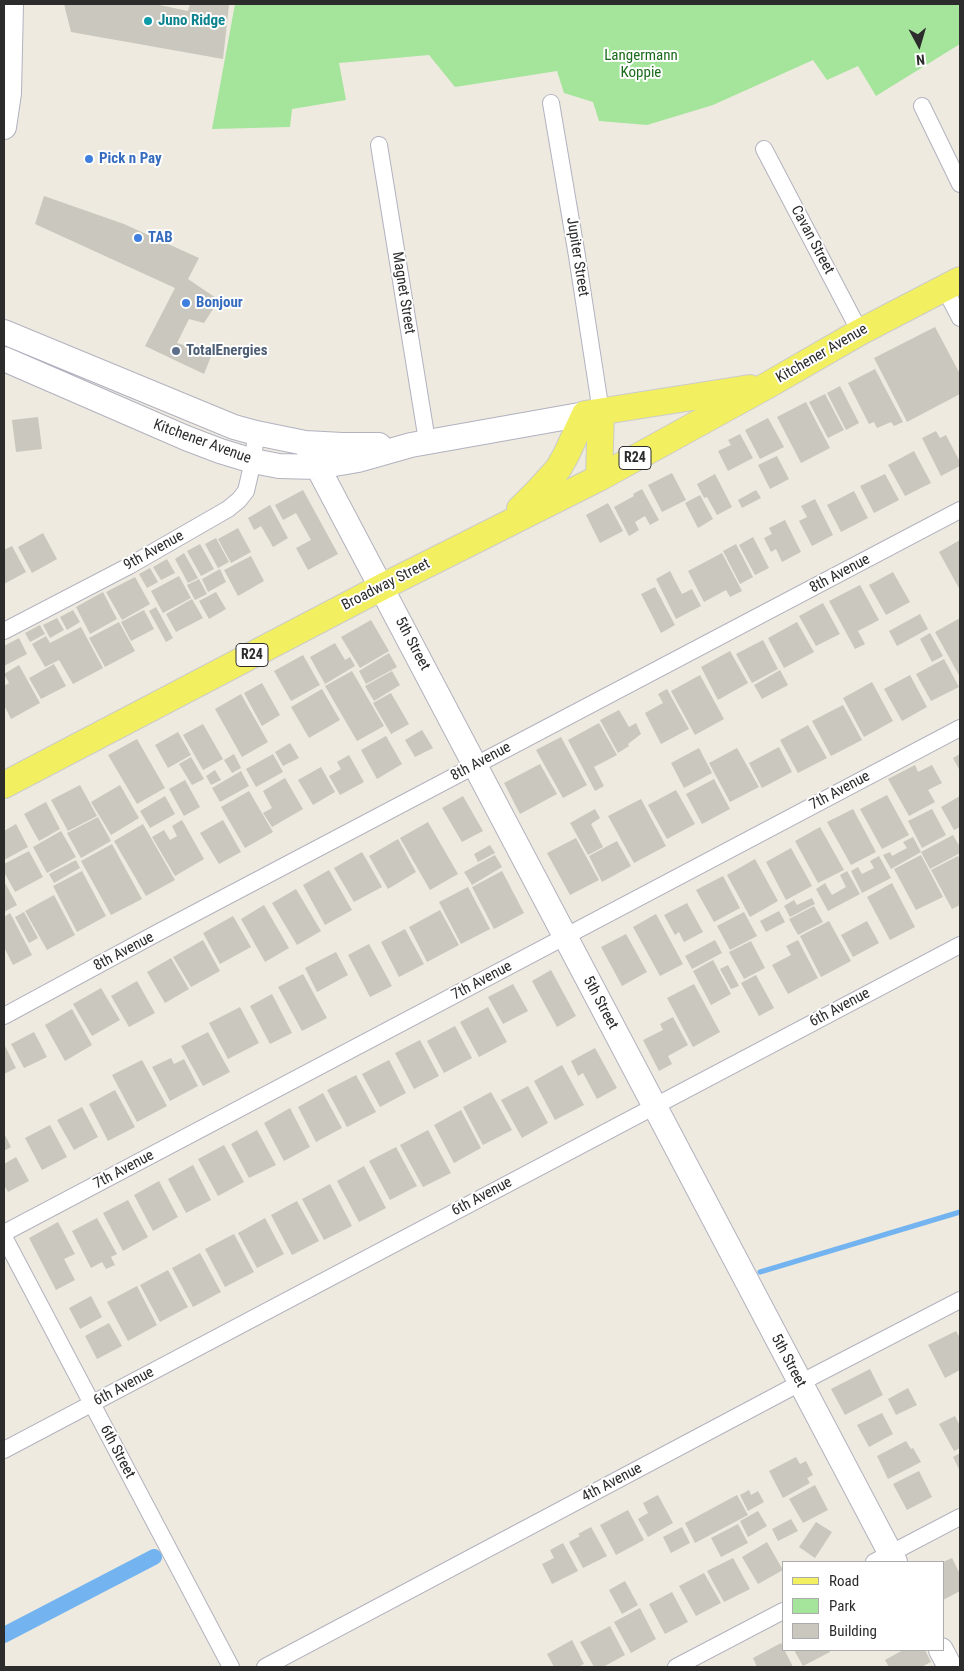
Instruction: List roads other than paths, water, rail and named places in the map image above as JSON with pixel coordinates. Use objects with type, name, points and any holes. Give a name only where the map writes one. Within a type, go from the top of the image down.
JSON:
[{"type":"main road","name":"Kitchener Avenue","points":[[593,413],[768,385],[860,332],[953,284]]},
{"type":"main road","name":"Broadway Street","points":[[4,785],[500,526],[599,478],[768,385]]},
{"type":"main road","points":[[593,413],[599,478]]},
{"type":"main road","name":"R24","points":[[500,526],[538,492],[558,469],[593,413]]},
{"type":"street","points":[[4,127],[8,109],[11,4]]},
{"type":"street","name":"Jupiter Street","points":[[552,103],[577,256],[593,413]]},
{"type":"street","points":[[922,106],[960,184]]},
{"type":"street","name":"Magnet Street","points":[[379,145],[419,443]]},
{"type":"street","name":"Cavan Street","points":[[764,149],[860,332]]},
{"type":"street","points":[[953,284],[960,318]]},
{"type":"street","name":"Kitchener Avenue","points":[[4,332],[234,427],[256,434],[305,443],[342,445],[419,443]]},
{"type":"street","name":"Kitchener Avenue","points":[[4,359],[186,438],[253,461],[289,466],[317,467],[358,460],[419,443],[593,413]]},
{"type":"street","points":[[4,374],[33,371]]},
{"type":"street","name":"9th Avenue","points":[[4,631],[129,566],[228,509],[246,491],[253,461],[256,434]]},
{"type":"street","name":"5th Street","points":[[305,443],[800,1383],[887,1559]]},
{"type":"street","name":"8th Avenue","points":[[4,1016],[475,765],[960,510]]},
{"type":"street","name":"7th Avenue","points":[[4,1235],[960,728]]},
{"type":"street","name":"6th Avenue","points":[[4,1450],[960,945]]},
{"type":"street","name":"6th Street","points":[[4,1235],[231,1667]]},
{"type":"street","name":"4th Avenue","points":[[265,1667],[960,1300]]},
{"type":"street","points":[[887,1559],[960,1517]]},
{"type":"street","points":[[676,1667],[782,1612]]},
{"type":"street","points":[[942,1651],[950,1667]]},
{"type":"waterway","points":[[760,1272],[960,1212]]},
{"type":"waterway","points":[[4,1635],[154,1557]]},
{"type":"place","name":"Juno Ridge","points":[[148,21]]},
{"type":"place","name":"Pick n Pay","points":[[89,159]]},
{"type":"place","name":"TAB","points":[[138,238]]},
{"type":"place","name":"Bonjour","points":[[186,303]]},
{"type":"place","name":"TotalEnergies","points":[[176,351]]},
{"type":"park label","name":"Langermann Koppie","points":[[641,64]]}]
